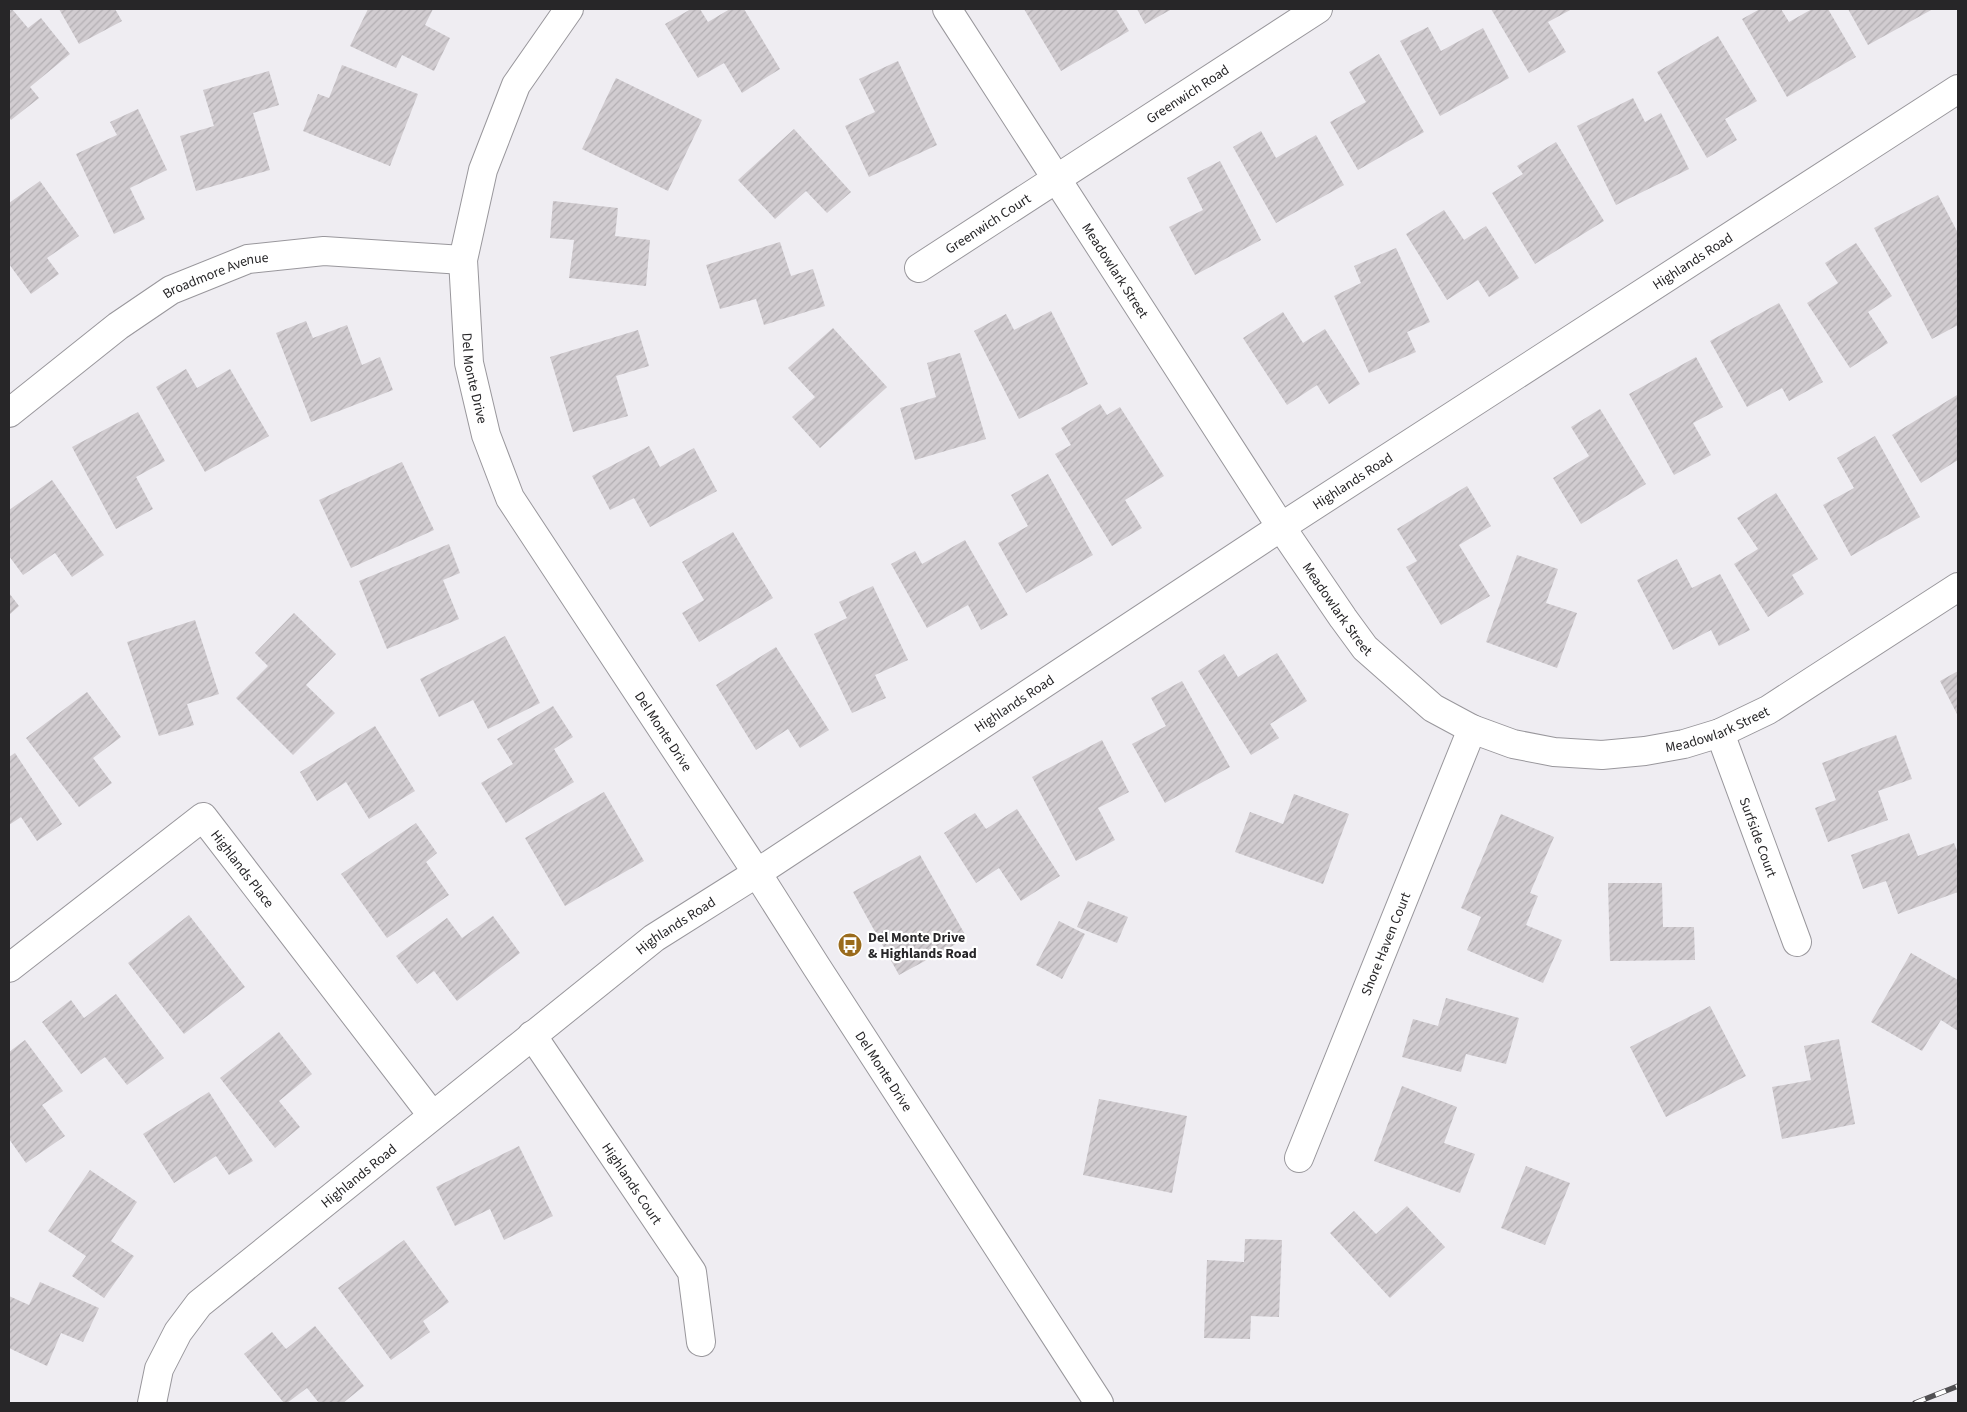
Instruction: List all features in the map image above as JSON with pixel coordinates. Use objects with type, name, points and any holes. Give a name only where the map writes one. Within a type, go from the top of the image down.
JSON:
[{"type":"street","name":"Del Monte Drive","points":[[570,9],[516,85],[483,170],[463,260],[469,363],[486,435],[510,498],[757,872],[1099,1403]]},
{"type":"street","name":"Meadowlark Street","points":[[947,9],[1281,527],[1365,648],[1433,708],[1472,729],[1521,746],[1554,752],[1602,755],[1645,751],[1684,744],[1720,733],[1768,710],[1958,587]]},
{"type":"street","name":"Greenwich Road","points":[[1057,178],[1318,9]]},
{"type":"street","name":"Highlands Road","points":[[152,1403],[159,1368],[178,1332],[199,1304],[654,938],[1281,527],[1958,89]]},
{"type":"street","name":"Greenwich Court","points":[[919,268],[1057,178]]},
{"type":"street","name":"Broadmore Avenue","points":[[9,413],[118,326],[171,290],[248,259],[324,250],[463,260]]},
{"type":"street","name":"Shore Haven Court","points":[[1299,1158],[1472,729]]},
{"type":"street","name":"Surfside Court","points":[[1720,733],[1797,942]]},
{"type":"street","name":"Highlands Place","points":[[9,968],[203,817],[432,1115]]},
{"type":"street","name":"Highlands Court","points":[[532,1035],[692,1272],[700,1342]]},
{"type":"building","points":[[9,9],[12,9],[28,28],[41,18],[70,54],[30,87],[39,98],[11,120],[9,117]]},
{"type":"building","points":[[59,9],[115,9],[122,21],[79,44]]},
{"type":"building","points":[[368,9],[433,9],[425,25],[450,38],[434,71],[402,55],[396,68],[350,46]]},
{"type":"building","points":[[691,9],[700,9],[708,22],[730,9],[744,9],[780,69],[742,93],[724,63],[698,78],[665,24]]},
{"type":"building","points":[[1024,9],[1116,9],[1129,31],[1061,71]]},
{"type":"building","points":[[1137,9],[1172,9],[1145,24]]},
{"type":"building","points":[[1491,9],[1572,9],[1548,22],[1566,52],[1529,73]]},
{"type":"building","points":[[1760,9],[1781,9],[1789,22],[1812,9],[1828,9],[1856,57],[1787,97],[1742,19]]},
{"type":"building","points":[[1848,9],[1933,9],[1868,45]]},
{"type":"building","points":[[1428,27],[1441,51],[1483,28],[1509,78],[1440,116],[1400,41]]},
{"type":"building","points":[[1718,36],[1757,101],[1725,119],[1737,140],[1707,158],[1657,72]]},
{"type":"building","points":[[1379,54],[1424,132],[1358,170],[1330,122],[1366,102],[1349,72]]},
{"type":"building","points":[[898,61],[937,145],[869,177],[845,126],[875,112],[859,79]]},
{"type":"building","points":[[342,65],[418,94],[390,166],[303,131],[318,94],[329,98]]},
{"type":"building","points":[[269,71],[279,105],[253,113],[270,170],[196,191],[180,136],[214,126],[203,90]]},
{"type":"building","points":[[616,78],[702,120],[668,191],[582,149]]},
{"type":"building","points":[[1633,98],[1645,122],[1661,113],[1689,169],[1616,205],[1577,126]]},
{"type":"building","points":[[138,109],[167,170],[130,188],[145,219],[114,234],[76,154],[117,135],[110,122]]},
{"type":"building","points":[[794,129],[851,192],[827,213],[806,191],[775,219],[738,180]]},
{"type":"building","points":[[1261,131],[1276,158],[1316,135],[1344,185],[1276,223],[1233,147]]},
{"type":"building","points":[[1556,142],[1604,221],[1535,264],[1492,193],[1523,174],[1517,166]]},
{"type":"building","points":[[1220,161],[1261,240],[1195,275],[1169,227],[1203,210],[1187,178]]},
{"type":"building","points":[[40,181],[79,236],[47,258],[59,274],[31,294],[9,264],[9,203]]},
{"type":"building","points":[[1938,195],[1958,233],[1958,325],[1932,339],[1874,228]]},
{"type":"building","points":[[553,201],[618,208],[615,236],[650,240],[646,286],[569,278],[574,240],[550,238]]},
{"type":"building","points":[[1444,210],[1464,240],[1486,226],[1519,278],[1489,297],[1478,280],[1447,300],[1406,234]]},
{"type":"building","points":[[780,242],[791,276],[813,269],[825,306],[764,325],[756,299],[720,309],[706,265]]},
{"type":"building","points":[[1856,243],[1892,296],[1868,312],[1888,343],[1850,368],[1807,303],[1838,283],[1825,263]]},
{"type":"building","points":[[1396,248],[1430,322],[1407,332],[1416,352],[1369,373],[1334,296],[1361,283],[1354,266]]},
{"type":"building","points":[[1779,303],[1823,382],[1789,401],[1782,388],[1747,407],[1710,341]]},
{"type":"building","points":[[1051,311],[1088,384],[1019,419],[974,331],[1006,314],[1014,330]]},
{"type":"building","points":[[1283,312],[1303,343],[1325,329],[1360,384],[1329,404],[1317,385],[1287,405],[1243,338]]},
{"type":"building","points":[[306,321],[313,338],[347,325],[362,365],[380,357],[393,390],[311,422],[276,333]]},
{"type":"building","points":[[833,328],[887,387],[820,448],[792,417],[815,397],[788,368]]},
{"type":"building","points":[[638,330],[649,366],[616,376],[628,416],[573,432],[550,357]]},
{"type":"building","points":[[960,353],[986,439],[915,460],[900,408],[936,397],[927,363]]},
{"type":"building","points":[[1696,357],[1723,407],[1693,423],[1711,455],[1674,475],[1629,394]]},
{"type":"building","points":[[186,369],[197,388],[230,369],[269,436],[205,472],[156,387]]},
{"type":"building","points":[[1957,395],[1958,460],[1921,483],[1892,435]]},
{"type":"building","points":[[1100,404],[1107,415],[1120,407],[1164,476],[1125,500],[1142,528],[1112,546],[1055,454],[1071,445],[1061,428]]},
{"type":"building","points":[[1600,409],[1646,484],[1581,524],[1553,478],[1589,456],[1571,427]]},
{"type":"building","points":[[138,412],[165,461],[136,477],[153,509],[116,529],[72,447]]},
{"type":"building","points":[[1875,436],[1920,517],[1851,556],[1823,505],[1854,488],[1837,458]]},
{"type":"building","points":[[649,446],[660,467],[694,448],[717,491],[650,527],[634,498],[610,510],[592,476]]},
{"type":"building","points":[[402,462],[434,530],[351,568],[319,500]]},
{"type":"building","points":[[1048,474],[1093,555],[1026,593],[998,543],[1028,526],[1011,495]]},
{"type":"building","points":[[52,480],[104,555],[72,577],[55,553],[23,575],[9,556],[9,510]]},
{"type":"building","points":[[1467,486],[1491,526],[1459,545],[1490,596],[1441,625],[1406,567],[1417,561],[1397,529]]},
{"type":"building","points":[[1776,493],[1818,559],[1792,575],[1804,594],[1768,617],[1734,564],[1758,549],[1737,518]]},
{"type":"building","points":[[733,532],[773,598],[699,642],[682,613],[704,600],[682,562]]},
{"type":"building","points":[[965,540],[1008,615],[981,630],[968,605],[927,628],[891,564],[915,551],[922,564]]},
{"type":"building","points":[[449,544],[460,573],[443,580],[459,619],[387,649],[359,581]]},
{"type":"building","points":[[1517,555],[1558,569],[1546,603],[1577,613],[1557,668],[1486,642]]},
{"type":"building","points":[[1677,559],[1692,588],[1720,574],[1750,630],[1719,646],[1711,630],[1673,650],[1637,580]]},
{"type":"building","points":[[873,586],[908,660],[875,675],[886,698],[852,713],[814,634],[847,618],[839,602]]},
{"type":"building","points":[[9,593],[19,606],[9,615]]},
{"type":"building","points":[[294,613],[336,654],[306,685],[335,713],[293,755],[236,698],[268,666],[255,653]]},
{"type":"building","points":[[195,620],[219,694],[187,704],[194,725],[159,736],[127,642]]},
{"type":"building","points":[[505,636],[540,703],[488,729],[473,700],[439,717],[420,679]]},
{"type":"building","points":[[776,647],[829,730],[800,748],[788,729],[756,750],[716,685]]},
{"type":"building","points":[[1277,653],[1307,701],[1270,724],[1279,738],[1251,755],[1198,671],[1224,654],[1238,677]]},
{"type":"building","points":[[1958,671],[1958,716],[1940,681]]},
{"type":"building","points":[[1182,681],[1230,767],[1165,803],[1132,744],[1166,726],[1151,698]]},
{"type":"building","points":[[87,692],[121,737],[93,758],[112,783],[79,807],[26,738]]},
{"type":"building","points":[[553,706],[573,737],[554,749],[574,782],[506,823],[481,783],[513,764],[497,739]]},
{"type":"building","points":[[375,726],[415,791],[369,819],[346,782],[317,801],[300,772]]},
{"type":"building","points":[[1896,735],[1912,779],[1878,791],[1888,820],[1828,842],[1815,808],[1836,800],[1822,763]]},
{"type":"building","points":[[1102,740],[1129,792],[1098,808],[1115,840],[1076,861],[1032,777]]},
{"type":"building","points":[[15,753],[62,824],[37,841],[21,817],[9,825],[9,757]]},
{"type":"building","points":[[604,792],[644,861],[565,906],[525,838]]},
{"type":"building","points":[[1294,794],[1349,814],[1323,884],[1235,852],[1250,812],[1283,824]]},
{"type":"building","points":[[1017,809],[1060,876],[1021,901],[999,868],[976,883],[944,833],[975,813],[986,829]]},
{"type":"building","points":[[1501,814],[1554,837],[1530,893],[1538,896],[1526,925],[1562,940],[1543,983],[1467,950],[1481,917],[1461,908]]},
{"type":"building","points":[[416,823],[437,853],[426,862],[449,895],[387,938],[341,874]]},
{"type":"building","points":[[1909,833],[1918,856],[1954,843],[1958,853],[1958,892],[1898,914],[1886,881],[1863,889],[1851,855]]},
{"type":"building","points":[[920,855],[967,938],[899,975],[853,892]]},
{"type":"building","points":[[1608,883],[1662,883],[1663,927],[1694,927],[1695,960],[1610,961]]},
{"type":"building","points":[[1088,901],[1128,917],[1117,943],[1077,927]]},
{"type":"building","points":[[189,915],[245,987],[184,1034],[128,963]]},
{"type":"building","points":[[493,916],[520,953],[457,1001],[434,971],[417,984],[396,956],[447,918],[462,938]]},
{"type":"building","points":[[1059,921],[1085,934],[1062,979],[1036,965]]},
{"type":"building","points":[[1911,953],[1958,980],[1958,1031],[1941,1020],[1922,1051],[1871,1022]]},
{"type":"building","points":[[116,994],[164,1058],[127,1085],[105,1057],[81,1074],[42,1022],[71,1000],[84,1018]]},
{"type":"building","points":[[1446,998],[1519,1018],[1506,1064],[1466,1054],[1461,1072],[1402,1057],[1413,1019],[1438,1026]]},
{"type":"building","points":[[1710,1006],[1746,1076],[1666,1117],[1630,1047]]},
{"type":"building","points":[[279,1032],[312,1074],[279,1101],[300,1127],[275,1148],[220,1078]]},
{"type":"building","points":[[1839,1039],[1855,1124],[1782,1139],[1772,1087],[1811,1080],[1804,1046]]},
{"type":"building","points":[[25,1040],[63,1091],[42,1105],[65,1136],[26,1163],[9,1139],[9,1052]]},
{"type":"building","points":[[1402,1086],[1457,1107],[1444,1143],[1475,1154],[1460,1193],[1374,1161]]},
{"type":"building","points":[[209,1092],[253,1161],[229,1175],[216,1156],[174,1183],[143,1134]]},
{"type":"building","points":[[1099,1099],[1187,1116],[1172,1193],[1083,1175]]},
{"type":"building","points":[[519,1146],[553,1216],[504,1240],[490,1209],[455,1226],[436,1187]]},
{"type":"building","points":[[1526,1166],[1570,1183],[1545,1245],[1501,1228]]},
{"type":"building","points":[[90,1170],[137,1202],[111,1241],[134,1256],[104,1298],[72,1276],[86,1256],[48,1231]]},
{"type":"building","points":[[1407,1206],[1445,1247],[1390,1298],[1330,1233],[1354,1211],[1376,1234]]},
{"type":"building","points":[[1245,1239],[1282,1240],[1279,1317],[1251,1316],[1250,1339],[1204,1338],[1207,1260],[1244,1262]]},
{"type":"building","points":[[404,1240],[449,1302],[423,1321],[430,1332],[391,1360],[338,1288]]},
{"type":"building","points":[[40,1282],[99,1308],[83,1342],[61,1333],[47,1366],[9,1348],[9,1296],[29,1305]]},
{"type":"building","points":[[315,1326],[364,1386],[343,1403],[319,1403],[307,1388],[287,1403],[284,1403],[244,1354],[272,1332],[286,1349]]},
{"type":"railway","points":[[1915,1403],[1958,1386]]},
{"type":"place","name":"Del Monte Drive & Highlands Road","points":[[850,945]]}]
